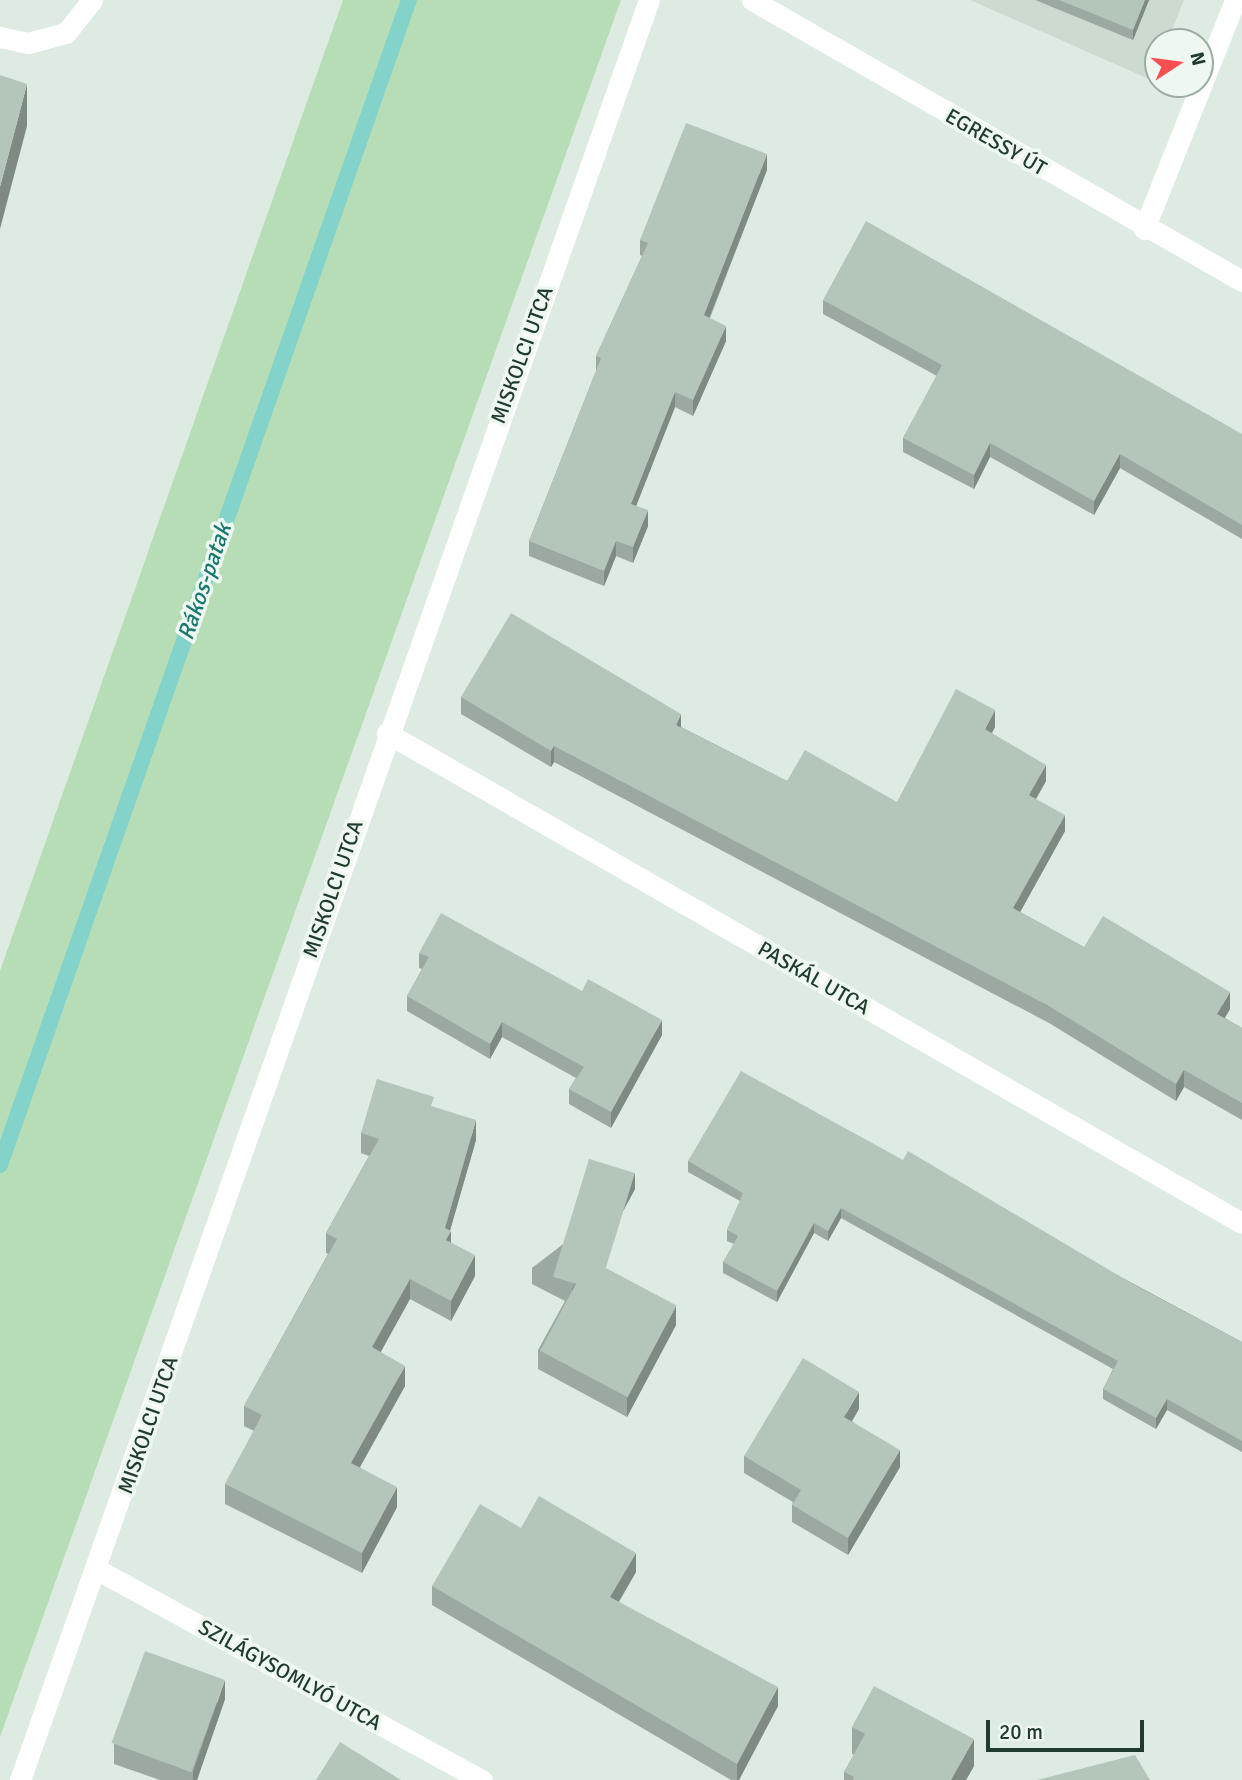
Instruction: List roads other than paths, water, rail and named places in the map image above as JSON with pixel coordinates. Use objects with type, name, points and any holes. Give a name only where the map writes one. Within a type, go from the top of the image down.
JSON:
[{"type":"street","points":[[0,37],[28,43],[66,33],[92,0]]},
{"type":"street","name":"MISKOLCI UTCA","points":[[20,1780],[98,1570],[387,733],[649,0]]},
{"type":"street","name":"EGRESSY ÚT","points":[[752,0],[1144,229],[1242,281]]},
{"type":"street","points":[[1144,229],[1235,0]]},
{"type":"street","name":"PASKÁL UTCA","points":[[387,733],[1242,1223]]},
{"type":"street","name":"SZILÁGYSOMLYÓ UTCA","points":[[98,1570],[482,1780]]},
{"type":"waterway","name":"Rákos-patak","points":[[0,1165],[409,0]]}]
